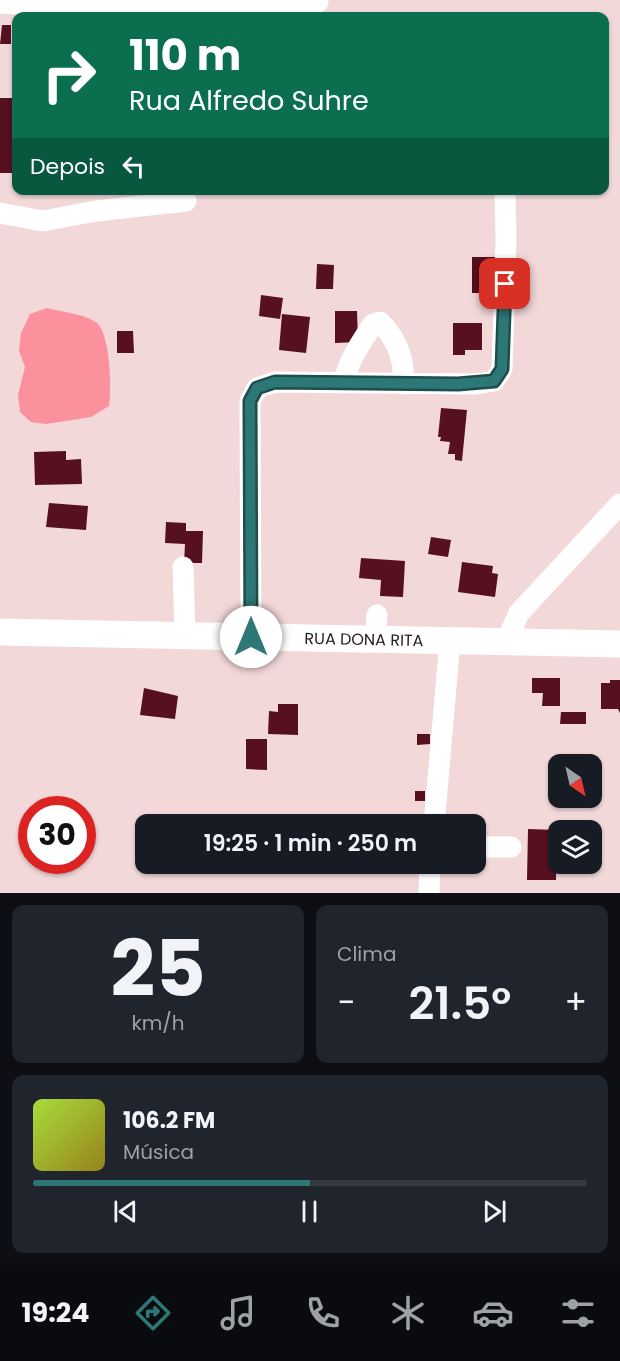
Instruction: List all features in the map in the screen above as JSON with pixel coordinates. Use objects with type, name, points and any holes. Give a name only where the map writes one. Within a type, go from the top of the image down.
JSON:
[{"type":"main road","name":"RUA DONA RITA","points":[[0,632],[251,637],[376,627],[450,641],[620,644]]},
{"type":"street","points":[[0,3],[84,8],[318,2]]},
{"type":"street","points":[[251,637],[250,401],[257,388],[275,382],[476,384],[494,381],[502,369],[505,195]]},
{"type":"street","points":[[0,213],[43,222],[96,211],[186,201]]},
{"type":"street","points":[[344,383],[361,343],[373,324],[380,322],[387,329],[404,359],[404,384]]},
{"type":"street","points":[[506,642],[519,613],[620,504]]},
{"type":"street","points":[[183,567],[185,636]]},
{"type":"street","points":[[435,814],[450,641]]},
{"type":"street","points":[[486,847],[511,847]]},
{"type":"street","points":[[429,893],[430,874]]},
{"type":"shaded area","points":[[47,308],[86,317],[97,323],[105,338],[109,362],[109,406],[91,417],[46,424],[31,422],[20,412],[18,395],[25,367],[19,351],[21,333],[30,314]]},
{"type":"building","points":[[2,25],[11,25],[11,44],[0,44]]},
{"type":"building","points":[[0,98],[12,98],[12,173],[0,173]]},
{"type":"building","points":[[472,257],[497,257],[497,293],[472,293]]},
{"type":"building","points":[[317,264],[334,265],[333,289],[316,289]]},
{"type":"building","points":[[261,295],[283,298],[280,319],[259,316]]},
{"type":"building","points":[[335,311],[357,311],[358,342],[335,343]]},
{"type":"building","points":[[282,314],[310,317],[306,353],[279,350]]},
{"type":"building","points":[[453,323],[482,323],[482,350],[465,350],[465,355],[453,355]]},
{"type":"building","points":[[117,331],[133,331],[134,353],[117,353]]},
{"type":"building","points":[[441,408],[467,410],[462,461],[455,460],[455,454],[448,454],[450,442],[440,441],[441,437],[438,437]]},
{"type":"building","points":[[66,451],[66,460],[81,459],[82,484],[35,485],[34,452]]},
{"type":"building","points":[[49,503],[88,506],[86,530],[46,527]]},
{"type":"building","points":[[166,522],[186,523],[186,531],[203,531],[202,563],[184,563],[185,544],[165,543]]},
{"type":"building","points":[[431,537],[451,540],[448,557],[428,554]]},
{"type":"building","points":[[361,558],[405,561],[403,597],[380,596],[381,580],[359,578]]},
{"type":"building","points":[[462,562],[493,566],[492,573],[498,574],[495,597],[458,592]]},
{"type":"building","points":[[532,678],[560,678],[560,706],[542,706],[543,693],[532,693]]},
{"type":"building","points":[[610,680],[620,680],[620,713],[618,709],[601,709],[601,683],[610,683]]},
{"type":"building","points":[[144,688],[178,696],[175,719],[140,715]]},
{"type":"building","points":[[278,704],[298,704],[298,735],[268,734],[269,711],[278,712]]},
{"type":"building","points":[[561,712],[586,712],[586,724],[560,724]]},
{"type":"building","points":[[417,734],[430,734],[430,744],[417,745]]},
{"type":"building","points":[[246,739],[267,739],[267,770],[246,769]]},
{"type":"building","points":[[415,791],[425,791],[425,801],[415,801]]},
{"type":"building","points":[[528,829],[548,830],[548,874],[556,874],[556,880],[527,880]]},
{"type":"route","points":[[251,637],[250,401],[257,388],[275,382],[476,384],[494,381],[502,369],[505,284]]}]
